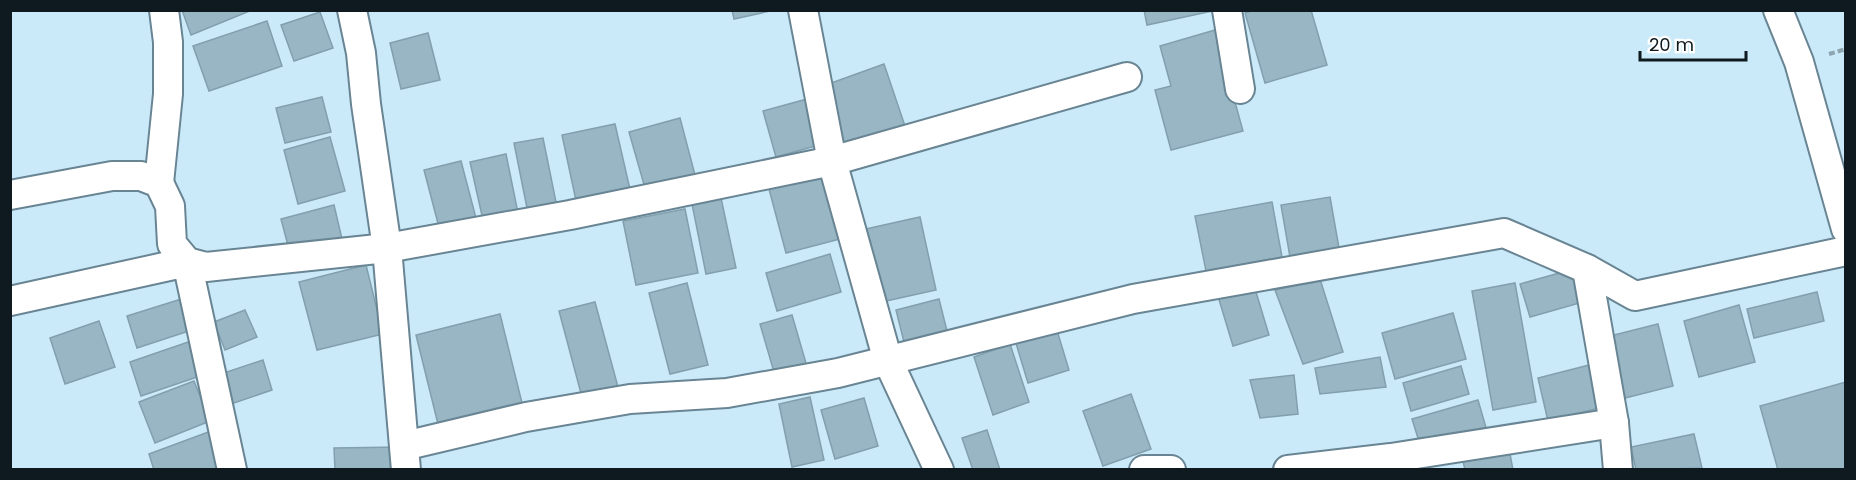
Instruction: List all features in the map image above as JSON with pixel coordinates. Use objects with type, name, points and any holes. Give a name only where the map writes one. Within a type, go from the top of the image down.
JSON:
[{"type":"street","points":[[164,10],[168,42],[168,94],[159,183],[170,206],[172,244],[187,262],[232,470]]},
{"type":"street","points":[[352,10],[361,53],[387,248],[405,458],[538,415],[630,399],[727,393],[838,373],[1133,299],[1504,233],[1587,269],[1635,296],[1845,251]]},
{"type":"street","points":[[803,10],[832,160],[888,361],[939,470]]},
{"type":"street","points":[[1227,10],[1240,89]]},
{"type":"street","points":[[1778,10],[1799,62],[1845,229]]},
{"type":"street","points":[[10,301],[187,262],[206,267],[387,248],[570,215],[832,160],[1126,77]]},
{"type":"street","points":[[10,195],[112,176],[141,176],[159,183]]},
{"type":"street","points":[[1587,269],[1614,423],[1618,470]]},
{"type":"street","points":[[1288,470],[1391,458],[1614,423]]},
{"type":"street","points":[[1144,470],[1172,470]]},
{"type":"building","points":[[182,10],[252,10],[191,35]]},
{"type":"building","points":[[732,10],[775,10],[734,19]]},
{"type":"building","points":[[1144,10],[1217,10],[1147,25]]},
{"type":"building","points":[[1254,10],[1311,10],[1327,65],[1265,83],[1245,13]]},
{"type":"building","points":[[320,12],[333,48],[294,61],[281,25]]},
{"type":"building","points":[[267,21],[282,66],[209,91],[193,46]]},
{"type":"building","points":[[1215,30],[1243,131],[1171,150],[1155,90],[1171,86],[1160,46]]},
{"type":"building","points":[[428,33],[440,80],[401,89],[390,43]]},
{"type":"building","points":[[884,64],[906,129],[846,150],[823,86]]},
{"type":"building","points":[[322,97],[331,132],[285,143],[276,108]]},
{"type":"building","points":[[807,99],[819,145],[776,157],[763,111]]},
{"type":"building","points":[[680,118],[695,175],[645,188],[629,132]]},
{"type":"building","points":[[615,124],[632,198],[578,210],[562,135]]},
{"type":"building","points":[[330,137],[345,191],[298,204],[284,150]]},
{"type":"building","points":[[543,138],[558,212],[529,218],[514,143]]},
{"type":"building","points":[[506,154],[518,213],[483,220],[470,162]]},
{"type":"building","points":[[461,161],[477,222],[440,231],[424,170]]},
{"type":"building","points":[[827,175],[844,238],[786,253],[769,189]]},
{"type":"building","points":[[1330,197],[1339,248],[1290,257],[1281,205]]},
{"type":"building","points":[[721,198],[736,268],[706,274],[692,204]]},
{"type":"building","points":[[1272,202],[1282,257],[1206,271],[1195,216]]},
{"type":"building","points":[[334,205],[342,239],[290,253],[281,219]]},
{"type":"building","points":[[685,209],[698,273],[636,285],[623,221]]},
{"type":"building","points":[[920,217],[936,290],[877,303],[861,230]]},
{"type":"building","points":[[830,254],[841,292],[777,311],[766,273]]},
{"type":"building","points":[[366,265],[383,334],[317,350],[299,282]]},
{"type":"building","points":[[1574,269],[1583,302],[1530,317],[1520,284]]},
{"type":"building","points":[[1320,279],[1343,352],[1303,364],[1275,290]]},
{"type":"building","points":[[1253,282],[1269,335],[1233,346],[1217,293]]},
{"type":"building","points":[[687,283],[708,365],[670,374],[649,293]]},
{"type":"building","points":[[1515,283],[1536,402],[1493,410],[1472,291]]},
{"type":"building","points":[[1817,292],[1824,321],[1754,338],[1747,309]]},
{"type":"building","points":[[191,296],[201,327],[137,348],[127,316]]},
{"type":"building","points":[[939,299],[948,335],[905,346],[896,310]]},
{"type":"building","points":[[595,302],[618,387],[582,397],[559,311]]},
{"type":"building","points":[[1739,305],[1755,362],[1699,377],[1684,321]]},
{"type":"building","points":[[245,310],[257,337],[225,350],[214,322]]},
{"type":"building","points":[[1453,313],[1466,359],[1395,379],[1382,333]]},
{"type":"building","points":[[500,314],[522,403],[438,424],[416,335]]},
{"type":"building","points":[[792,315],[808,370],[776,379],[760,324]]},
{"type":"building","points":[[99,321],[115,367],[65,384],[50,338]]},
{"type":"building","points":[[1658,324],[1673,386],[1621,399],[1606,337]]},
{"type":"building","points":[[1056,327],[1069,370],[1028,383],[1015,340]]},
{"type":"building","points":[[197,339],[209,373],[141,396],[130,362]]},
{"type":"building","points":[[1010,344],[1029,402],[993,415],[974,357]]},
{"type":"building","points":[[1380,357],[1386,387],[1320,394],[1315,368]]},
{"type":"building","points":[[263,360],[272,390],[225,406],[215,376]]},
{"type":"building","points":[[1597,363],[1607,406],[1548,421],[1538,378]]},
{"type":"building","points":[[1461,366],[1469,394],[1411,411],[1403,383]]},
{"type":"building","points":[[1294,375],[1298,414],[1260,418],[1250,380]]},
{"type":"building","points":[[194,381],[210,421],[155,443],[139,402]]},
{"type":"building","points":[[1846,382],[1846,470],[1778,470],[1760,406]]},
{"type":"building","points":[[1131,394],[1151,449],[1103,466],[1083,411]]},
{"type":"building","points":[[810,397],[824,460],[792,467],[779,404]]},
{"type":"building","points":[[864,398],[878,446],[835,459],[821,410]]},
{"type":"building","points":[[1478,400],[1487,431],[1422,451],[1412,419]]},
{"type":"building","points":[[987,430],[1000,470],[973,470],[962,438]]},
{"type":"building","points":[[211,431],[224,470],[154,470],[149,454]]},
{"type":"building","points":[[1694,434],[1702,468],[1636,470],[1631,447]]},
{"type":"building","points":[[1508,443],[1513,470],[1465,470],[1461,452]]},
{"type":"building","points":[[401,447],[401,470],[335,470],[334,448]]}]
